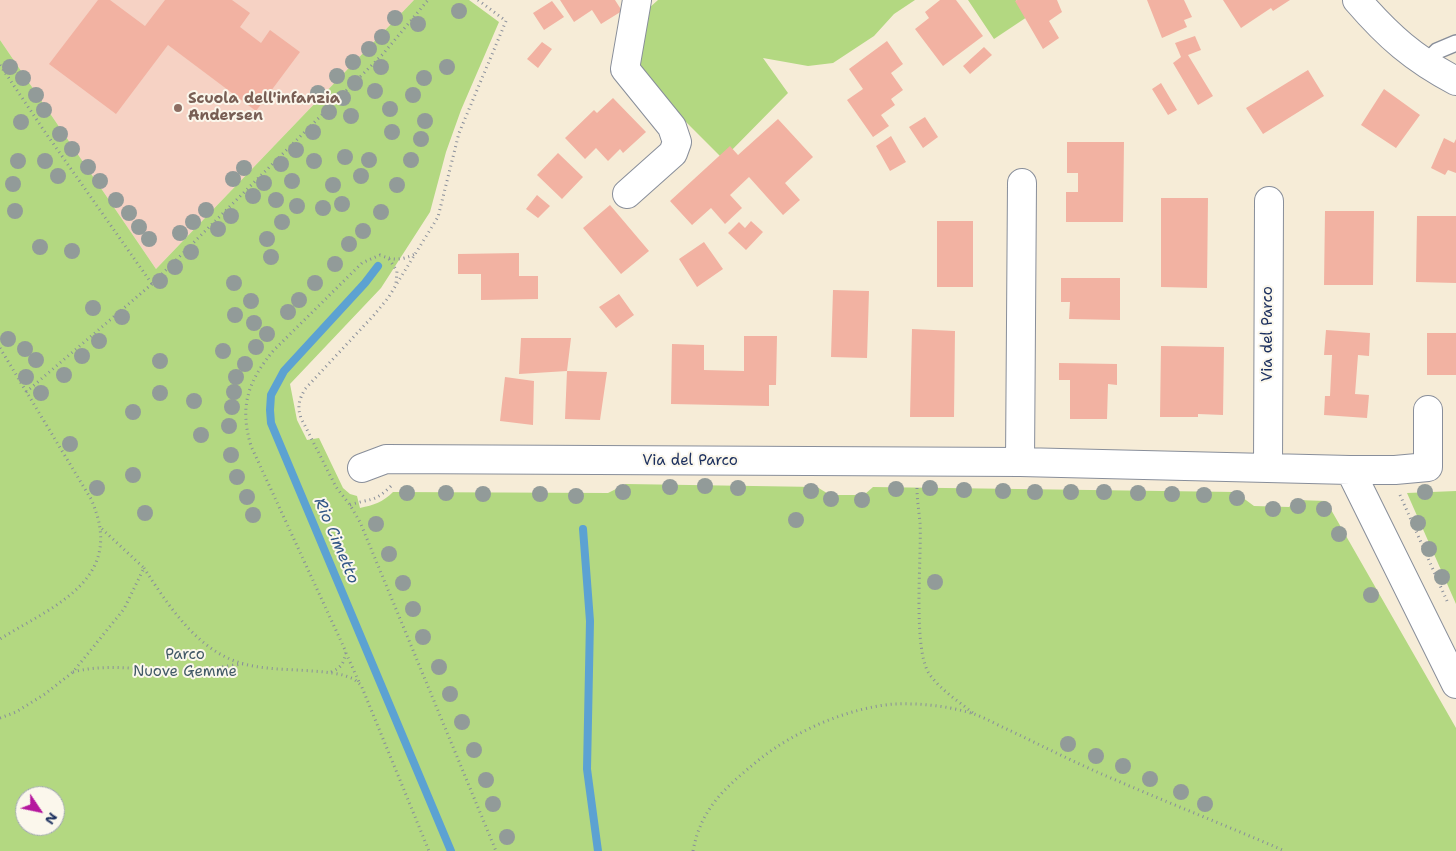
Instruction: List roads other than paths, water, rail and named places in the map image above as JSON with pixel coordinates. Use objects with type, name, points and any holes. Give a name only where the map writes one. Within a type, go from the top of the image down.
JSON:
[{"type":"street","points":[[627,194],[673,154],[677,142],[672,127],[625,69],[637,0]]},
{"type":"street","points":[[1357,0],[1376,22],[1404,49],[1424,64],[1456,81]]},
{"type":"street","points":[[1020,462],[1022,183]]},
{"type":"street","name":"Via del Parco","points":[[1268,467],[1269,201]]},
{"type":"street","name":"Via del Parco","points":[[362,468],[386,459],[1020,462],[1395,470],[1428,467],[1428,410]]},
{"type":"street","points":[[1350,470],[1456,684]]},
{"type":"lane","points":[[1424,64],[1437,50],[1456,43]]},
{"type":"waterway","name":"Rio Cimetto","points":[[378,266],[365,283],[284,371],[271,395],[271,423],[451,851]]},
{"type":"waterway","points":[[583,529],[590,621],[587,769],[598,851]]},
{"type":"place","name":"Scuola dell'infanzia Andersen","points":[[178,108]]},
{"type":"park label","name":"Parco Nuove Gemme","points":[[185,664]]}]
